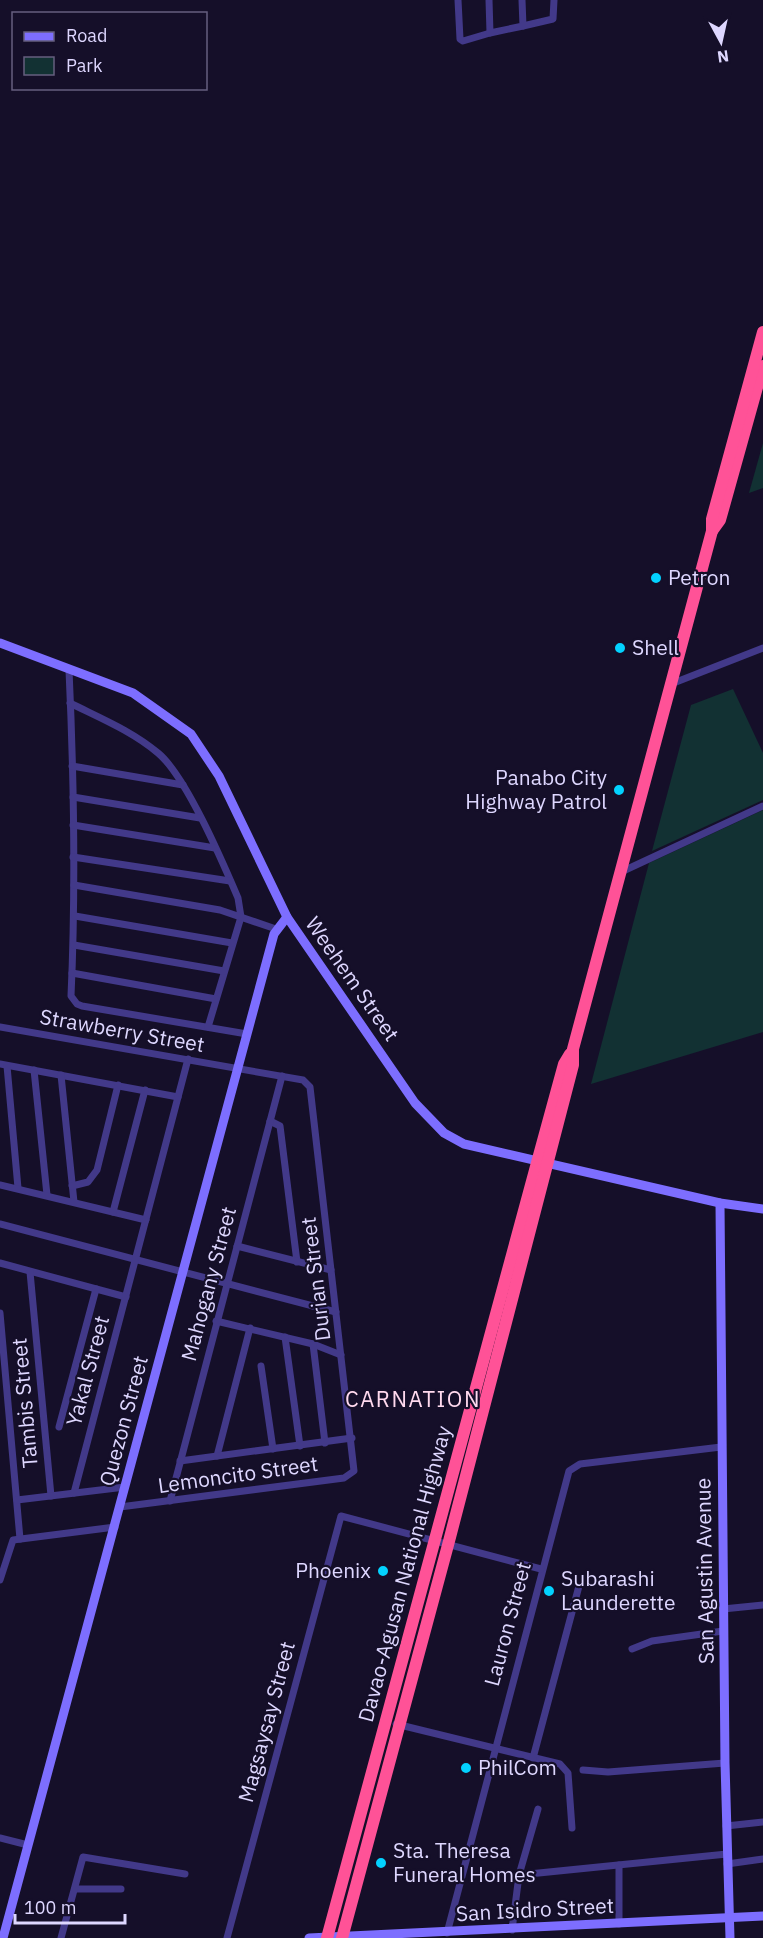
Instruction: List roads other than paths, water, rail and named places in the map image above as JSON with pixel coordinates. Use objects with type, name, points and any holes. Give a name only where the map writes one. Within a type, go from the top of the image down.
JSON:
[{"type":"highway","name":"Davao-Agusan National Highway","points":[[327,1937],[454,1469],[573,1065],[573,1049],[763,332]]},
{"type":"highway","name":"Davao-Agusan National Highway","points":[[712,531],[720,520],[763,366]]},
{"type":"highway","name":"Davao-Agusan National Highway","points":[[342,1937],[467,1473],[544,1160]]},
{"type":"highway","points":[[454,1469],[467,1473]]},
{"type":"highway","points":[[427,1570],[439,1575]]},
{"type":"highway","points":[[350,1852],[364,1856]]},
{"type":"street","points":[[458,0],[460,39],[463,41],[553,19],[554,0]]},
{"type":"street","points":[[489,0],[490,33]]},
{"type":"street","points":[[522,0],[523,26]]},
{"type":"street","name":"Weehem Street","points":[[0,643],[133,693],[191,734],[219,776],[286,917],[430,1122],[449,1136],[464,1143],[720,1203],[763,1209]]},
{"type":"street","points":[[671,684],[763,648]]},
{"type":"street","points":[[69,670],[75,916],[71,996],[77,1004],[247,1034]]},
{"type":"street","points":[[70,703],[115,725],[159,754],[183,785],[238,898],[241,917],[207,1027]]},
{"type":"street","points":[[72,765],[183,785]]},
{"type":"street","points":[[73,797],[200,818]]},
{"type":"street","points":[[621,872],[763,806]]},
{"type":"street","points":[[73,825],[215,848]]},
{"type":"street","points":[[73,857],[230,881]]},
{"type":"street","points":[[74,885],[220,910],[276,929]]},
{"type":"street","points":[[75,916],[232,943]]},
{"type":"street","name":"Quezon Street","points":[[3,1938],[276,929],[286,917]]},
{"type":"street","points":[[74,945],[224,971]]},
{"type":"street","points":[[72,973],[216,999]]},
{"type":"street","name":"Strawberry Street","points":[[0,1027],[303,1080],[310,1087]]},
{"type":"street","name":"Yakal Street","points":[[74,1493],[188,1059]]},
{"type":"street","points":[[18,1188],[3,1065],[118,1084],[178,1097]]},
{"type":"street","points":[[34,1070],[47,1195]]},
{"type":"street","points":[[61,1075],[74,1202]]},
{"type":"street","name":"Mahogany Street","points":[[170,1501],[282,1076]]},
{"type":"street","points":[[72,1186],[88,1182],[98,1170],[118,1084]]},
{"type":"street","name":"Durian Street","points":[[310,1087],[356,1468]]},
{"type":"street","points":[[113,1212],[145,1090]]},
{"type":"street","points":[[270,1121],[280,1126],[283,1133],[283,1154],[297,1262]]},
{"type":"street","points":[[0,1185],[146,1220]]},
{"type":"street","name":"San Agustin Avenue","points":[[720,1203],[723,1631],[730,1938]]},
{"type":"street","points":[[0,1224],[183,1270],[226,1284],[336,1312]]},
{"type":"street","points":[[237,1246],[331,1270]]},
{"type":"street","points":[[0,1263],[126,1297]]},
{"type":"street","name":"Tambis Street","points":[[30,1272],[51,1496]]},
{"type":"street","points":[[59,1427],[96,1289]]},
{"type":"street","points":[[0,1313],[4,1405],[20,1539]]},
{"type":"street","points":[[216,1321],[314,1344],[341,1355]]},
{"type":"street","points":[[217,1456],[250,1328]]},
{"type":"street","points":[[285,1337],[300,1446]]},
{"type":"street","points":[[314,1344],[325,1443]]},
{"type":"street","points":[[261,1366],[273,1449]]},
{"type":"street","points":[[180,1461],[352,1438]]},
{"type":"street","name":"Lauron Street","points":[[446,1936],[541,1569],[572,1467],[580,1464],[721,1447]]},
{"type":"street","name":"Lemoncito Street","points":[[120,1507],[344,1478],[356,1468]]},
{"type":"street","points":[[16,1500],[125,1487]]},
{"type":"street","name":"Magsaysay Street","points":[[226,1938],[341,1516],[434,1541]]},
{"type":"street","points":[[0,1580],[2,1562],[10,1542],[115,1527]]},
{"type":"street","points":[[434,1541],[541,1569]]},
{"type":"street","points":[[533,1758],[579,1586]]},
{"type":"street","points":[[723,1609],[763,1605]]},
{"type":"street","points":[[632,1649],[652,1641],[723,1631]]},
{"type":"street","points":[[386,1720],[566,1768],[572,1828]]},
{"type":"street","points":[[583,1770],[608,1772],[725,1763]]},
{"type":"street","points":[[512,1930],[519,1875],[538,1809]]},
{"type":"street","points":[[726,1826],[763,1822]]},
{"type":"street","points":[[0,1838],[28,1845]]},
{"type":"street","points":[[519,1875],[727,1854]]},
{"type":"street","points":[[61,1938],[82,1860],[87,1856],[185,1875]]},
{"type":"street","points":[[727,1864],[763,1859]]},
{"type":"street","points":[[619,1865],[619,1924]]},
{"type":"street","points":[[75,1889],[121,1889]]},
{"type":"street","name":"San Isidro Street","points":[[309,1938],[446,1936],[512,1930],[763,1916]]},
{"type":"place","name":"Petron","points":[[656,578]]},
{"type":"place","name":"Shell","points":[[620,648]]},
{"type":"place","name":"Panabo City Highway Patrol","points":[[619,790]]},
{"type":"place","name":"Phoenix","points":[[383,1571]]},
{"type":"place","name":"Subarashi Launderette","points":[[549,1591]]},
{"type":"place","name":"PhilCom","points":[[466,1768]]},
{"type":"place","name":"Sta. Theresa Funeral Homes","points":[[381,1863]]},
{"type":"district","name":"CARNATION","points":[[413,1399]]}]
